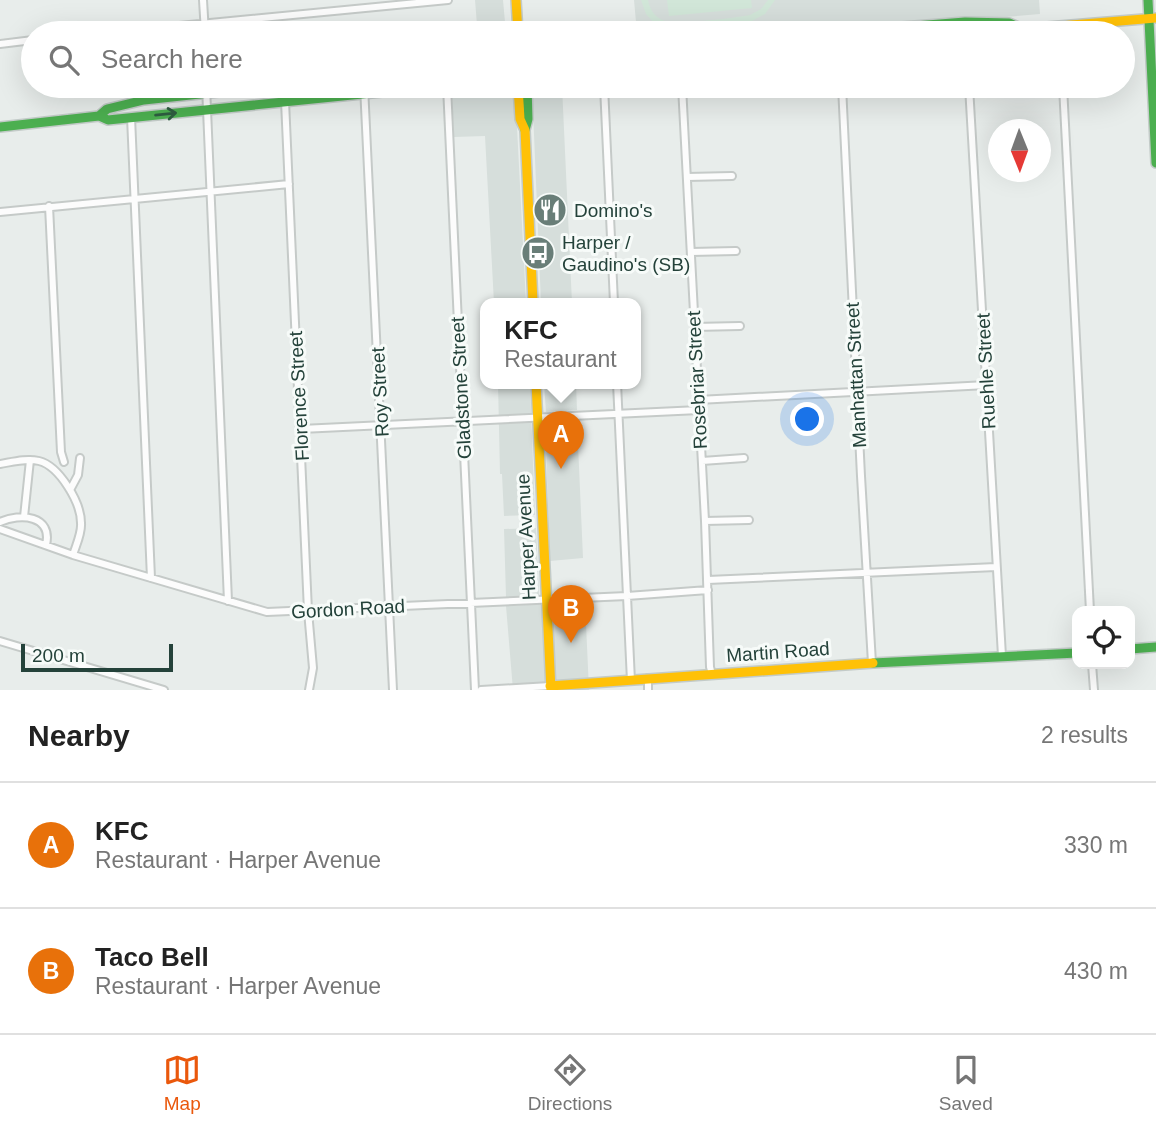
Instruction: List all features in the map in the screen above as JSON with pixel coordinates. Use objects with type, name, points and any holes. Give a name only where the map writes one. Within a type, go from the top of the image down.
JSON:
[{"type":"main road","points":[[516,0],[517,21]]},
{"type":"main road","points":[[1148,0],[1152,18],[1156,163]]},
{"type":"main road","points":[[1129,21],[1152,18]]},
{"type":"main road","points":[[99,116],[107,109],[155,98]]},
{"type":"main road","points":[[0,127],[99,116],[108,120],[307,98]]},
{"type":"main road","points":[[519,98],[520,119],[525,130]]},
{"type":"main road","points":[[527,98],[528,119],[525,130],[533,298]]},
{"type":"main road","points":[[129,104],[127,110],[131,117]]},
{"type":"main road","name":"Harper Avenue","points":[[536,389],[550,688]]},
{"type":"main road","points":[[1135,649],[1156,647]]},
{"type":"main road","name":"Martin Road","points":[[550,688],[648,678],[872,663],[1072,653]]},
{"type":"street","points":[[203,0],[204,21]]},
{"type":"street","points":[[234,21],[448,0]]},
{"type":"street","points":[[0,44],[21,41]]},
{"type":"street","points":[[206,98],[228,601]]},
{"type":"street","name":"Roy Street","points":[[365,98],[393,690]]},
{"type":"street","name":"Gladstone Street","points":[[448,98],[475,690]]},
{"type":"street","points":[[605,98],[614,298]]},
{"type":"street","name":"Rosebriar Street","points":[[683,98],[712,674]]},
{"type":"street","name":"Manhattan Street","points":[[843,98],[872,663]]},
{"type":"street","name":"Ruehle Street","points":[[970,98],[1002,656]]},
{"type":"street","points":[[1064,98],[1090,606]]},
{"type":"street","name":"Florence Street","points":[[285,101],[308,611],[313,668],[309,690]]},
{"type":"street","points":[[131,117],[151,578]]},
{"type":"street","points":[[687,177],[733,176]]},
{"type":"street","points":[[0,212],[289,184]]},
{"type":"street","points":[[49,206],[61,452],[64,462]]},
{"type":"street","points":[[691,253],[736,251]]},
{"type":"street","points":[[694,327],[740,326]]},
{"type":"street","points":[[698,400],[987,386]]},
{"type":"street","points":[[617,389],[631,681]]},
{"type":"street","points":[[301,429],[699,410]]},
{"type":"street","points":[[70,490],[78,475],[80,458]]},
{"type":"street","points":[[702,461],[744,458]]},
{"type":"street","points":[[24,517],[30,460]]},
{"type":"street","points":[[0,471],[0,464],[30,460],[46,464],[59,476],[70,490],[81,522],[73,555]]},
{"type":"street","points":[[0,522],[12,517],[34,520],[45,526],[48,537],[46,545]]},
{"type":"street","points":[[705,521],[749,520]]},
{"type":"street","name":"Gordon Road","points":[[0,522],[73,555],[267,612],[708,590]]},
{"type":"street","points":[[708,580],[996,567]]},
{"type":"street","points":[[0,640],[164,690]]},
{"type":"street","points":[[1092,669],[1094,690]]},
{"type":"street","points":[[648,678],[648,690]]},
{"type":"street","name":"Martin Road","points":[[481,690],[550,688]]},
{"type":"shaded area","points":[[475,0],[503,0],[505,21],[477,21]]},
{"type":"shaded area","points":[[634,0],[1039,0],[1040,14],[958,21],[636,21]]},
{"type":"shaded area","points":[[452,98],[516,98],[526,298],[494,298],[485,136],[454,137]]},
{"type":"shaded area","points":[[532,98],[563,98],[572,298],[541,298]]},
{"type":"shaded area","points":[[498,389],[530,389],[535,515],[504,516]]},
{"type":"shaded area","points":[[544,389],[576,389],[577,410],[546,412]]},
{"type":"shaded area","points":[[577,421],[583,558],[550,561],[545,423]]},
{"type":"shaded area","points":[[536,528],[539,595],[506,597],[504,529]]},
{"type":"shaded area","points":[[585,602],[589,690],[513,690],[506,606]]},
{"type":"green space","points":[[641,0],[648,0],[658,18],[666,21],[652,21],[646,14]]},
{"type":"green space","points":[[667,0],[751,0],[752,8],[669,16]]},
{"type":"green space","points":[[768,0],[775,0],[765,14],[752,21],[694,21],[750,15],[761,9]]},
{"type":"traffic: fast","points":[[1148,0],[1156,163]]},
{"type":"traffic: fast","points":[[99,116],[107,109],[163,98]]},
{"type":"traffic: fast","points":[[0,127],[99,116],[108,120],[323,98]]},
{"type":"traffic: fast","points":[[525,130],[528,119],[527,98]]},
{"type":"traffic: fast","points":[[1135,649],[1156,647]]},
{"type":"traffic: fast","points":[[873,663],[1072,653]]},
{"type":"traffic: slow","points":[[516,0],[517,21]]},
{"type":"traffic: slow","points":[[1120,21],[1156,18]]},
{"type":"traffic: slow","points":[[519,98],[520,119],[525,130],[533,298]]},
{"type":"traffic: slow","points":[[536,389],[551,690]]},
{"type":"traffic: slow","points":[[550,686],[873,663]]},
{"type":"place","name":"Domino's","points":[[550,210]]},
{"type":"place","name":"Harper / Gaudino's (SB)","points":[[538,253]]},
{"type":"place","name":"KFC","points":[[561,469]]},
{"type":"place","name":"Taco Bell","points":[[571,643]]}]
